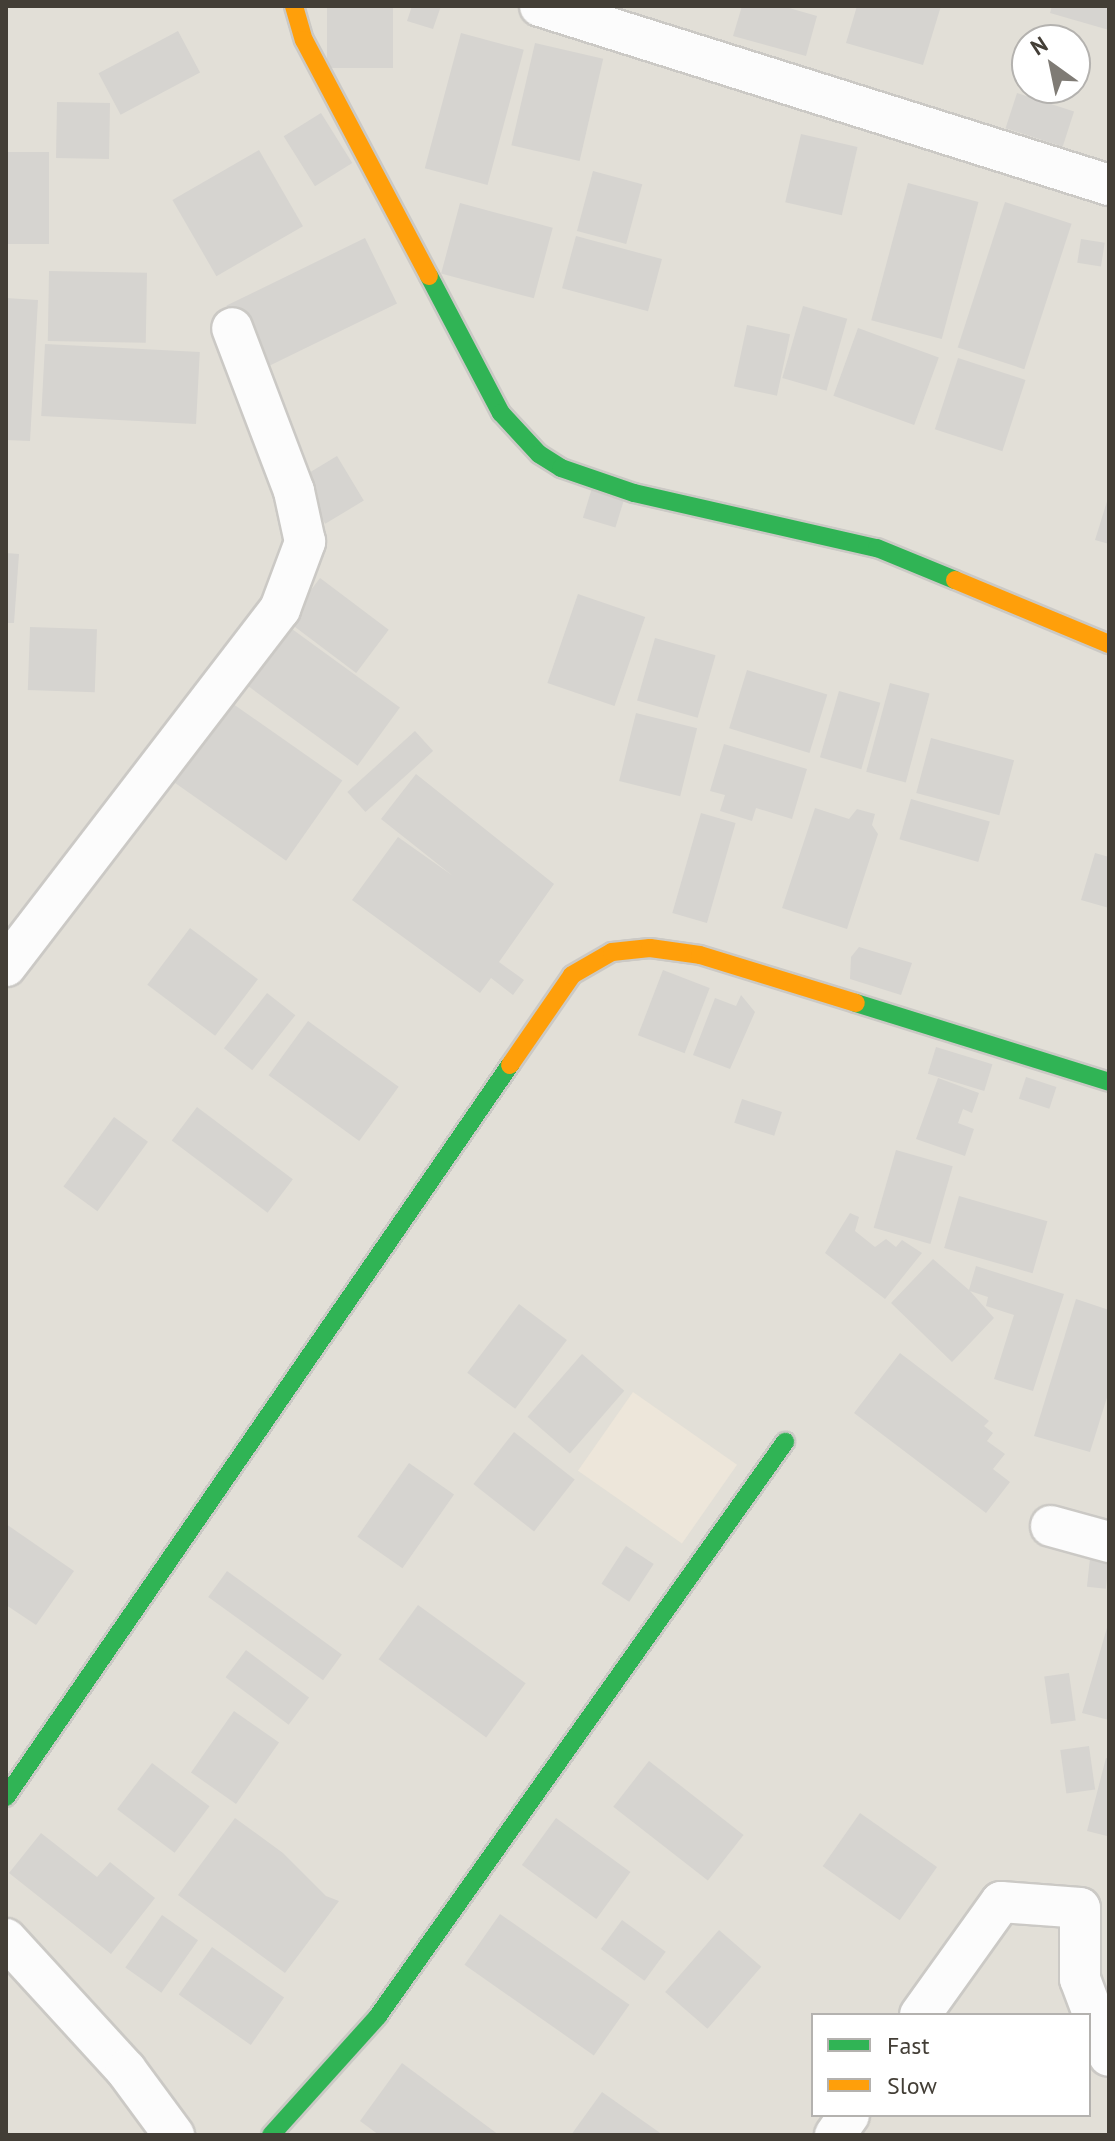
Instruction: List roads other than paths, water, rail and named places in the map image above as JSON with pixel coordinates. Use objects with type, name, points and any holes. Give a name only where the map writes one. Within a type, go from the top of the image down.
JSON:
[{"type":"street","points":[[294,6],[304,40],[501,413],[539,454],[561,468],[634,493],[877,548],[1109,644]]},
{"type":"street","points":[[540,6],[1109,185]]},
{"type":"street","points":[[6,966],[280,609],[305,542],[294,491],[232,328]]},
{"type":"street","points":[[6,1797],[52,1737],[572,975],[612,952],[650,948],[700,955],[1109,1082]]},
{"type":"street","points":[[271,2135],[378,2016],[785,1442]]},
{"type":"street","points":[[1051,1526],[1109,1542]]},
{"type":"street","points":[[921,2013],[1001,1902],[1080,1908],[1109,2056]]},
{"type":"street","points":[[6,1939],[126,2070],[174,2135]]},
{"type":"street","points":[[835,2135],[848,2117]]}]
